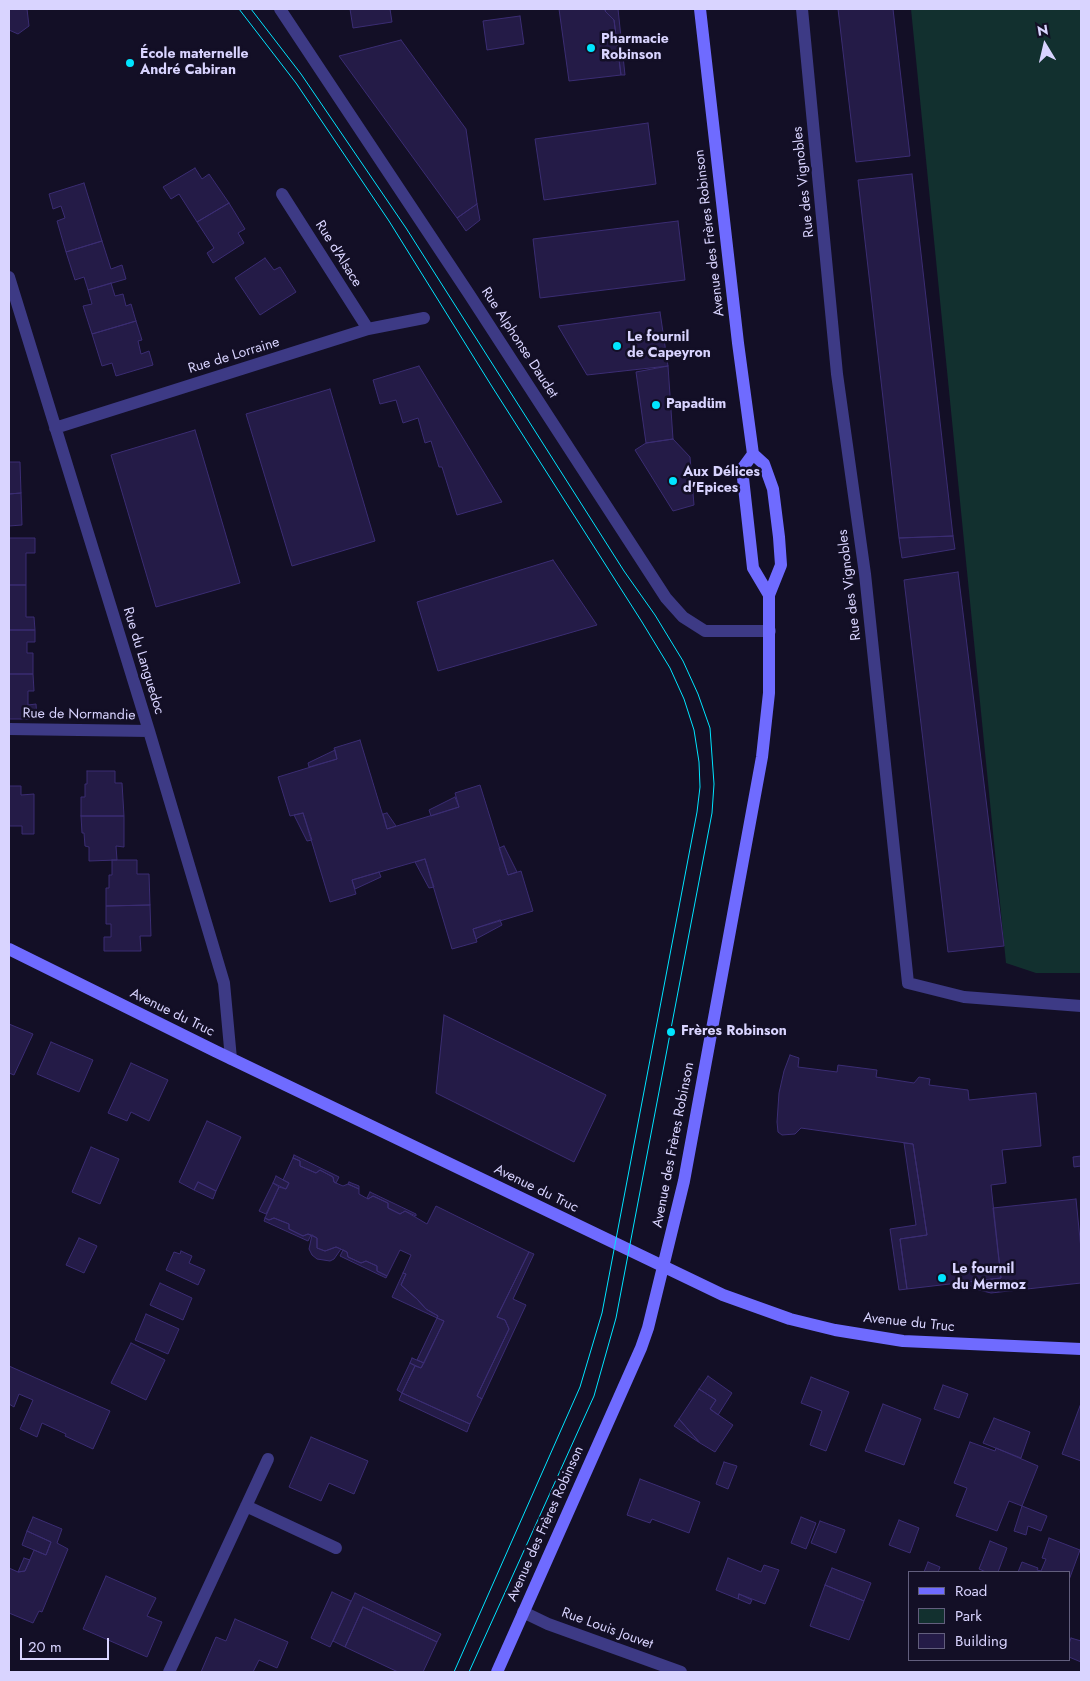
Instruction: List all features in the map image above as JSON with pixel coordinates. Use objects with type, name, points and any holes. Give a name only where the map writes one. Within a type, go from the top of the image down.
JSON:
[{"type":"street","name":"Rue Alphonse Daudet","points":[[280,9],[469,294],[666,598],[684,617],[705,631],[770,631]]},
{"type":"street","name":"Avenue des Frères Robinson","points":[[497,1672],[641,1348],[684,1181],[762,757],[769,692],[769,596],[781,565],[779,537],[773,489],[764,464],[753,454],[738,343],[700,9]]},
{"type":"street","name":"Rue des Vignobles","points":[[802,9],[837,374],[864,574],[908,984],[964,997],[1081,1006]]},
{"type":"street","name":"Rue d'Alsace","points":[[282,194],[368,329]]},
{"type":"street","name":"Rue du Languedoc","points":[[9,277],[149,731],[224,983],[231,1059]]},
{"type":"street","name":"Rue de Lorraine","points":[[55,428],[368,329],[424,318]]},
{"type":"street","name":"Avenue des Frères Robinson","points":[[753,454],[742,469],[753,568],[769,596]]},
{"type":"street","name":"Rue de Normandie","points":[[9,729],[149,731]]},
{"type":"street","name":"Avenue du Truc","points":[[9,949],[231,1059],[722,1295],[790,1319],[835,1330],[903,1341],[1081,1349]]},
{"type":"street","points":[[168,1672],[268,1459]]},
{"type":"street","points":[[246,1506],[336,1548]]},
{"type":"street","name":"Rue Louis Jouvet","points":[[523,1612],[548,1624],[681,1672]]},
{"type":"green space","points":[[911,9],[1081,9],[1081,973],[1036,973],[1006,963]]},
{"type":"building","points":[[9,9],[27,9],[29,26],[18,34],[9,30]]},
{"type":"building","points":[[350,9],[390,9],[392,22],[353,28]]},
{"type":"building","name":"Pharmacie Robinson","points":[[559,9],[606,9],[605,11],[614,20],[621,75],[569,81]]},
{"type":"building","points":[[606,9],[618,9],[625,75],[621,75],[614,20],[605,11]]},
{"type":"building","points":[[838,9],[893,9],[910,156],[856,162]]},
{"type":"building","points":[[520,16],[524,44],[487,50],[483,21]]},
{"type":"building","points":[[401,40],[466,129],[477,204],[457,218],[339,56]]},
{"type":"building","points":[[648,123],[656,184],[544,200],[535,139]]},
{"type":"building","points":[[195,168],[202,179],[209,174],[229,203],[197,222],[179,194],[171,199],[163,187]]},
{"type":"building","points":[[912,174],[953,536],[899,538],[858,180]]},
{"type":"building","points":[[84,183],[102,241],[66,252],[57,221],[65,218],[61,206],[53,209],[49,194]]},
{"type":"building","points":[[229,203],[245,229],[238,233],[244,243],[213,263],[207,253],[214,248],[197,222]]},
{"type":"building","points":[[477,204],[480,220],[466,231],[457,218]]},
{"type":"building","points":[[678,221],[685,280],[540,298],[533,239]]},
{"type":"building","points":[[102,241],[111,269],[122,265],[126,279],[88,290],[84,277],[75,280],[66,252]]},
{"type":"building","points":[[265,258],[274,270],[280,267],[296,292],[260,315],[235,278]]},
{"type":"building","points":[[111,283],[115,296],[123,294],[126,306],[131,304],[136,321],[92,334],[83,306],[92,304],[88,290]]},
{"type":"building","name":"Le fournil de Capeyron","points":[[660,312],[668,366],[587,375],[558,326]]},
{"type":"building","points":[[136,321],[142,340],[138,341],[141,354],[149,351],[153,365],[116,376],[112,363],[102,366],[92,334]]},
{"type":"building","points":[[419,366],[502,502],[457,515],[442,467],[439,467],[431,441],[425,443],[418,418],[403,423],[396,400],[380,404],[373,380]]},
{"type":"building","name":"Papadüm","points":[[668,366],[673,439],[646,443],[636,372]]},
{"type":"building","points":[[330,389],[375,541],[292,566],[246,414]]},
{"type":"building","points":[[195,430],[240,583],[156,607],[111,455]]},
{"type":"building","name":"Aux Délices d'Epices","points":[[673,439],[690,457],[694,505],[673,511],[635,450],[646,443]]},
{"type":"building","points":[[9,462],[20,462],[21,493],[9,494]]},
{"type":"building","points":[[21,493],[22,525],[9,526],[9,494]]},
{"type":"building","points":[[953,536],[955,549],[902,558],[899,538]]},
{"type":"building","points":[[9,538],[35,538],[35,553],[26,553],[26,585],[9,585]]},
{"type":"building","points":[[553,560],[597,625],[438,671],[417,602]]},
{"type":"building","points":[[958,572],[1004,946],[948,952],[904,580]]},
{"type":"building","points":[[9,585],[26,585],[26,617],[34,617],[35,630],[9,630]]},
{"type":"building","points":[[9,630],[35,630],[35,642],[27,642],[27,653],[33,653],[33,674],[9,674]]},
{"type":"building","points":[[9,674],[33,674],[34,691],[28,691],[28,705],[36,704],[37,719],[9,719]]},
{"type":"building","points":[[360,740],[387,829],[459,807],[455,793],[480,785],[508,875],[521,871],[533,911],[473,929],[477,942],[452,949],[425,859],[352,880],[356,894],[330,902],[303,813],[290,816],[278,777],[337,759],[334,748]]},
{"type":"building","points":[[335,750],[337,759],[309,767],[308,763]]},
{"type":"building","points":[[87,771],[115,771],[115,783],[122,783],[124,816],[81,816],[81,797],[85,797]]},
{"type":"building","points":[[9,786],[21,786],[21,795],[34,794],[34,834],[22,834],[22,826],[9,826]]},
{"type":"building","points":[[455,797],[459,807],[431,816],[429,810]]},
{"type":"building","points":[[303,813],[312,840],[307,841],[294,815]]},
{"type":"building","points":[[387,813],[396,826],[387,829],[383,814]]},
{"type":"building","points":[[81,816],[124,816],[124,847],[116,846],[117,860],[89,861],[89,847],[85,846]]},
{"type":"building","points":[[504,846],[517,872],[508,875],[499,848]]},
{"type":"building","points":[[425,859],[434,887],[429,888],[415,862]]},
{"type":"building","points":[[112,860],[137,860],[137,874],[149,874],[150,905],[106,906],[106,888],[109,888],[109,875],[112,875]]},
{"type":"building","points":[[379,872],[381,877],[355,889],[352,880]]},
{"type":"building","points":[[150,905],[151,936],[140,936],[141,951],[104,951],[104,937],[111,937],[111,924],[106,924],[106,906]]},
{"type":"building","points":[[500,920],[502,925],[476,939],[473,929]]},
{"type":"building","points":[[444,1015],[606,1095],[574,1162],[436,1093]]},
{"type":"building","points":[[9,1024],[33,1034],[14,1075],[9,1073]]},
{"type":"building","points":[[51,1042],[93,1060],[79,1092],[37,1074]]},
{"type":"building","points":[[790,1055],[799,1058],[798,1067],[837,1072],[838,1065],[877,1070],[876,1077],[914,1083],[919,1077],[930,1079],[929,1085],[968,1090],[969,1100],[1036,1093],[1041,1146],[1002,1150],[1006,1183],[991,1185],[1001,1278],[907,1289],[900,1239],[927,1235],[913,1144],[801,1128],[795,1134],[782,1135],[778,1132],[777,1122],[779,1093]]},
{"type":"building","points":[[131,1063],[168,1080],[149,1121],[131,1112],[127,1121],[108,1113]]},
{"type":"building","points":[[207,1121],[241,1137],[216,1191],[198,1182],[194,1190],[179,1182]]},
{"type":"building","points":[[904,1143],[913,1144],[927,1235],[900,1239],[907,1289],[899,1290],[890,1229],[916,1225]]},
{"type":"building","points":[[91,1147],[119,1159],[100,1204],[72,1192]]},
{"type":"building","points":[[294,1155],[339,1177],[336,1183],[333,1177],[320,1170],[316,1173],[300,1166],[300,1161],[293,1158]]},
{"type":"building","points":[[1081,1156],[1081,1166],[1074,1167],[1073,1157]]},
{"type":"building","points":[[293,1158],[300,1161],[300,1166],[316,1173],[320,1170],[333,1177],[336,1183],[343,1186],[348,1184],[359,1189],[359,1194],[368,1199],[373,1196],[388,1203],[388,1208],[400,1214],[405,1211],[427,1224],[436,1206],[529,1252],[497,1317],[505,1320],[509,1329],[477,1396],[482,1399],[470,1424],[402,1393],[415,1366],[421,1368],[444,1321],[426,1309],[401,1285],[406,1274],[403,1273],[411,1255],[400,1250],[387,1276],[377,1271],[377,1266],[366,1261],[361,1263],[348,1257],[347,1252],[336,1247],[325,1251],[317,1248],[317,1238],[308,1234],[303,1236],[289,1229],[289,1224],[274,1218],[269,1220],[265,1218],[279,1187],[286,1189],[289,1183],[283,1180]]},
{"type":"building","points":[[276,1176],[289,1183],[286,1189],[273,1183]]},
{"type":"building","points":[[198,1182],[216,1191],[213,1199],[194,1190]]},
{"type":"building","points":[[349,1182],[359,1186],[359,1189],[348,1184]]},
{"type":"building","points":[[273,1183],[279,1187],[266,1214],[259,1211]]},
{"type":"building","points":[[370,1192],[416,1214],[416,1216],[405,1211],[400,1214],[388,1208],[388,1203],[373,1196],[368,1199]]},
{"type":"building","points":[[1076,1199],[1081,1249],[1081,1283],[991,1293],[975,1289],[966,1282],[1001,1278],[993,1208]]},
{"type":"building","points":[[265,1218],[269,1220],[274,1218],[289,1224],[289,1229],[303,1236],[311,1235],[308,1241],[264,1221]]},
{"type":"building","points":[[312,1235],[317,1238],[317,1248],[325,1251],[336,1247],[341,1249],[334,1259],[330,1261],[317,1259],[312,1255],[309,1249]]},
{"type":"building","points":[[79,1238],[97,1246],[84,1273],[66,1265]]},
{"type":"building","points":[[343,1250],[347,1252],[348,1257],[361,1263],[366,1261],[377,1266],[377,1271],[387,1276],[386,1278],[340,1256]]},
{"type":"building","points":[[181,1251],[192,1256],[189,1263],[205,1270],[198,1285],[166,1270],[174,1252],[180,1254]]},
{"type":"building","points":[[529,1252],[534,1254],[513,1299],[526,1305],[482,1399],[477,1396],[509,1329],[505,1320],[497,1317]]},
{"type":"building","points":[[403,1273],[406,1274],[401,1285],[426,1309],[438,1316],[437,1318],[392,1297]]},
{"type":"building","points":[[160,1283],[192,1298],[183,1320],[150,1305]]},
{"type":"building","points":[[146,1314],[179,1329],[168,1354],[135,1340]]},
{"type":"building","points":[[437,1318],[444,1321],[424,1363],[417,1360]]},
{"type":"building","points":[[131,1343],[165,1360],[146,1400],[111,1383]]},
{"type":"building","points":[[412,1358],[424,1363],[421,1368],[410,1363]]},
{"type":"building","points":[[410,1363],[415,1366],[402,1393],[397,1390]]},
{"type":"building","points":[[9,1366],[110,1411],[93,1449],[42,1423],[37,1437],[20,1429],[33,1400],[19,1394],[14,1407],[9,1404]]},
{"type":"building","points":[[708,1376],[732,1393],[718,1415],[710,1409],[716,1400],[699,1389]]},
{"type":"building","points":[[811,1377],[849,1392],[826,1451],[810,1445],[822,1411],[801,1403]]},
{"type":"building","points":[[943,1385],[968,1394],[959,1418],[934,1409]]},
{"type":"building","points":[[699,1389],[716,1400],[710,1409],[733,1425],[715,1452],[700,1443],[679,1419]]},
{"type":"building","points":[[402,1393],[470,1424],[467,1432],[399,1400]]},
{"type":"building","points":[[883,1404],[921,1419],[904,1465],[865,1451]]},
{"type":"building","points":[[1081,1407],[1081,1461],[1062,1454]]},
{"type":"building","points":[[994,1418],[1030,1432],[1021,1458],[983,1443]]},
{"type":"building","points":[[679,1419],[700,1443],[674,1426]]},
{"type":"building","points":[[311,1437],[368,1461],[354,1494],[329,1483],[321,1501],[289,1487]]},
{"type":"building","points":[[970,1442],[995,1451],[996,1448],[1038,1466],[1022,1506],[1009,1501],[997,1531],[956,1516],[967,1488],[954,1483]]},
{"type":"building","points":[[724,1462],[737,1466],[728,1489],[716,1484]]},
{"type":"building","points":[[640,1479],[700,1502],[689,1533],[652,1519],[650,1523],[627,1515]]},
{"type":"building","points":[[1022,1506],[1047,1516],[1041,1531],[1028,1526],[1026,1535],[1014,1531]]},
{"type":"building","points":[[33,1517],[62,1529],[57,1543],[68,1549],[42,1612],[39,1611],[33,1623],[9,1613],[9,1568],[18,1572],[25,1571],[34,1550],[46,1555],[51,1542],[27,1531]]},
{"type":"building","points":[[801,1517],[816,1523],[806,1549],[791,1543]]},
{"type":"building","points":[[899,1520],[919,1528],[910,1553],[889,1545]]},
{"type":"building","points":[[820,1521],[845,1530],[836,1553],[811,1543]]},
{"type":"building","points":[[27,1531],[51,1542],[46,1555],[22,1545]]},
{"type":"building","points":[[1049,1538],[1080,1550],[1070,1577],[1070,1571],[1041,1571],[1046,1559],[1042,1558]]},
{"type":"building","points":[[990,1541],[1007,1548],[998,1571],[984,1571],[979,1569]]},
{"type":"building","points":[[24,1558],[30,1560],[25,1571],[18,1572]]},
{"type":"building","points":[[728,1558],[761,1572],[764,1565],[779,1570],[765,1604],[739,1594],[738,1599],[716,1590]]},
{"type":"building","points":[[928,1562],[940,1567],[938,1571],[924,1571]]},
{"type":"building","points":[[1022,1562],[1038,1568],[1037,1570],[1041,1571],[1018,1571]]},
{"type":"building","points":[[832,1568],[871,1583],[864,1601],[825,1585]]},
{"type":"building","points":[[106,1576],[156,1598],[147,1616],[162,1622],[147,1657],[83,1629]]},
{"type":"building","points":[[825,1585],[864,1601],[849,1640],[810,1626]]},
{"type":"building","points":[[332,1592],[351,1601],[330,1647],[311,1638]]},
{"type":"building","points":[[355,1593],[441,1634],[437,1642],[363,1607],[345,1647],[333,1641]]},
{"type":"building","points":[[739,1594],[752,1600],[750,1604],[738,1599]]},
{"type":"building","points":[[363,1607],[437,1642],[423,1672],[398,1672],[345,1647]]},
{"type":"building","points":[[235,1619],[288,1642],[277,1668],[259,1660],[253,1672],[201,1672],[216,1637],[226,1641]]},
{"type":"building","points":[[1071,1638],[1081,1641],[1081,1662],[1070,1657]]},
{"type":"tram line","points":[[239,9],[296,83],[389,221],[642,622],[670,668],[684,699],[694,730],[699,762],[700,787],[697,812],[602,1313],[580,1387],[454,1672]]},
{"type":"tram line","points":[[251,9],[301,74],[406,228],[624,571],[655,615],[683,661],[698,694],[710,728],[714,784],[712,813],[616,1318],[594,1396],[469,1672]]},
{"type":"place","name":"Pharmacie Robinson","points":[[591,48]]},
{"type":"place","name":"École maternelle André Cabiran","points":[[130,63]]},
{"type":"place","name":"Le fournil de Capeyron","points":[[617,346]]},
{"type":"place","name":"Papadüm","points":[[656,405]]},
{"type":"place","name":"Aux Délices d'Epices","points":[[673,481]]},
{"type":"place","name":"Frères Robinson","points":[[671,1032]]},
{"type":"place","name":"Le fournil du Mermoz","points":[[942,1278]]}]
